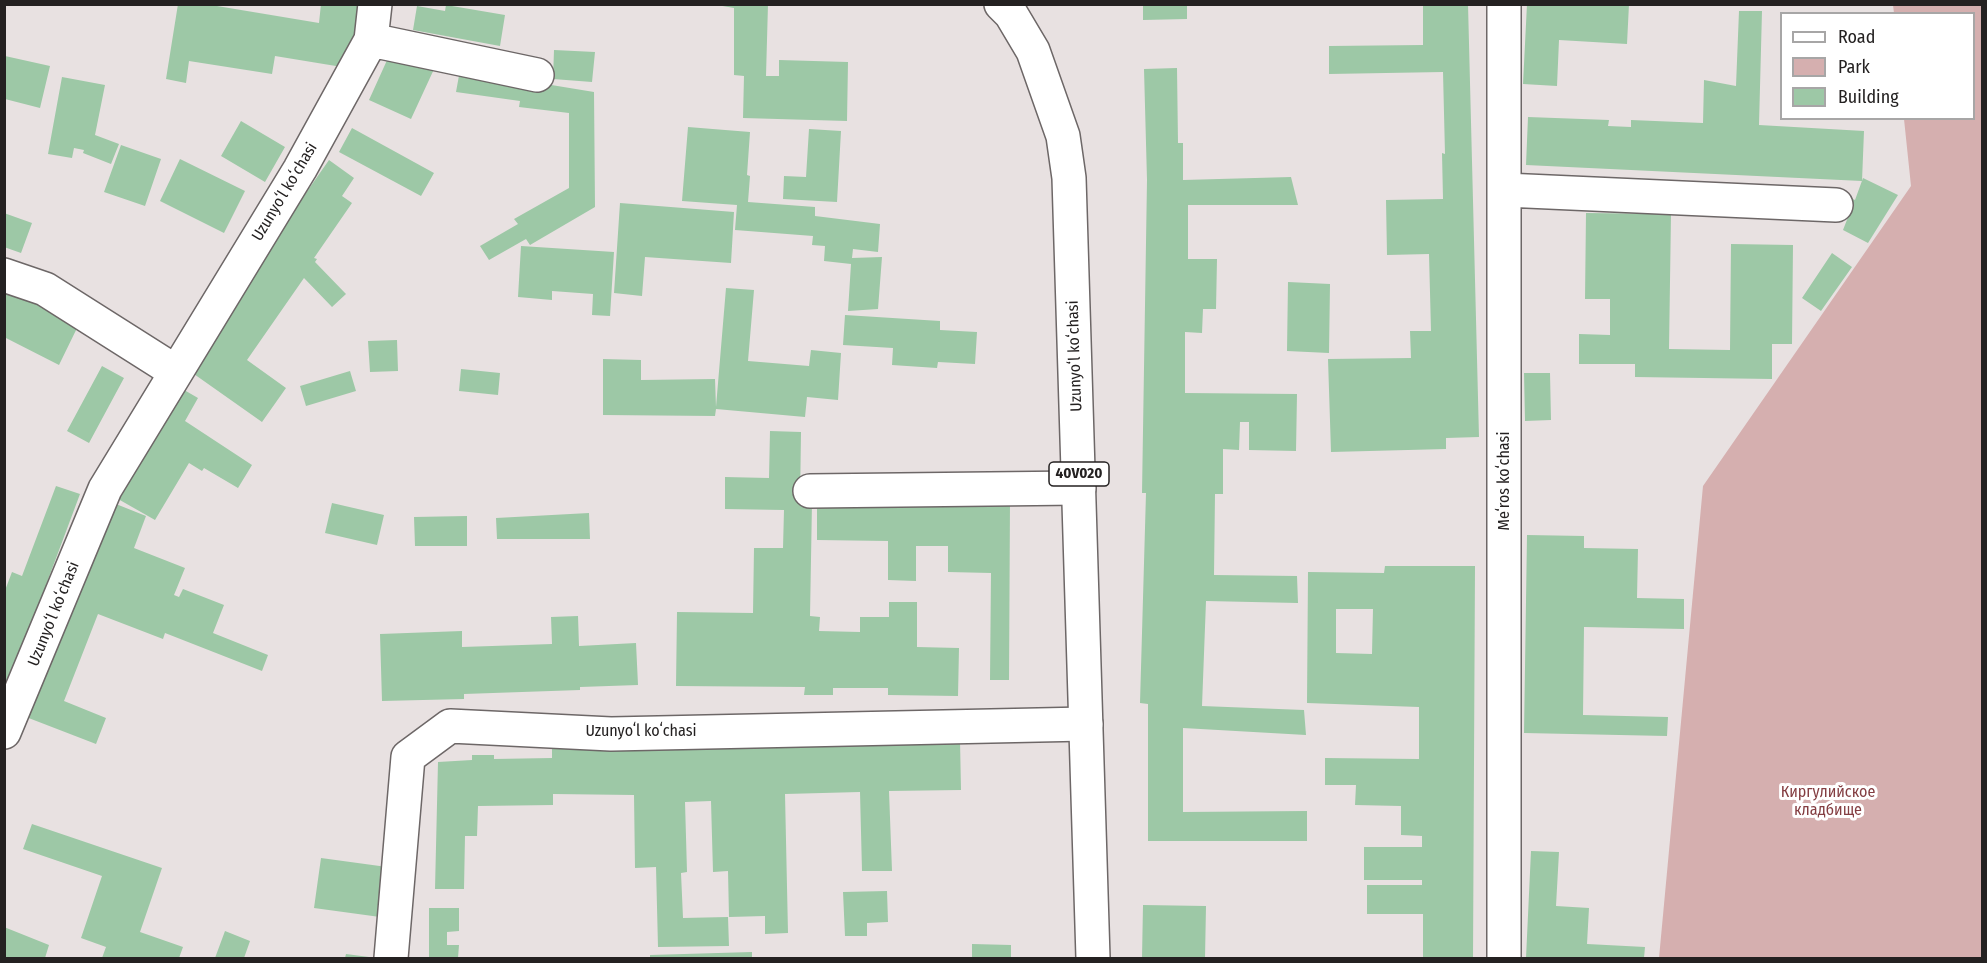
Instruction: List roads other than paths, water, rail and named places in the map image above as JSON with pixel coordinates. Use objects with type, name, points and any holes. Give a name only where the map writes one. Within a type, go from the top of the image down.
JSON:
[{"type":"street","name":"Uzunyoʻl koʻchasi","points":[[4,732],[105,489],[300,169],[371,40],[375,4]]},
{"type":"street","name":"Meʻros koʻchasi","points":[[1504,4],[1504,958]]},
{"type":"street","name":"Uzunyoʻl koʻchasi","points":[[1011,8],[1033,51],[1049,92],[1063,136],[1070,178],[1093,958]]},
{"type":"street","points":[[371,40],[537,75]]},
{"type":"street","points":[[1505,190],[1836,205]]},
{"type":"street","points":[[4,275],[45,289],[176,372]]},
{"type":"street","points":[[810,491],[1079,488]]},
{"type":"street","name":"Uzunyoʻl koʻchasi","points":[[391,958],[408,757],[450,726],[611,734],[1086,724]]},
{"type":"park label","name":"Киргулийское кладбище","points":[[1828,802]]}]
